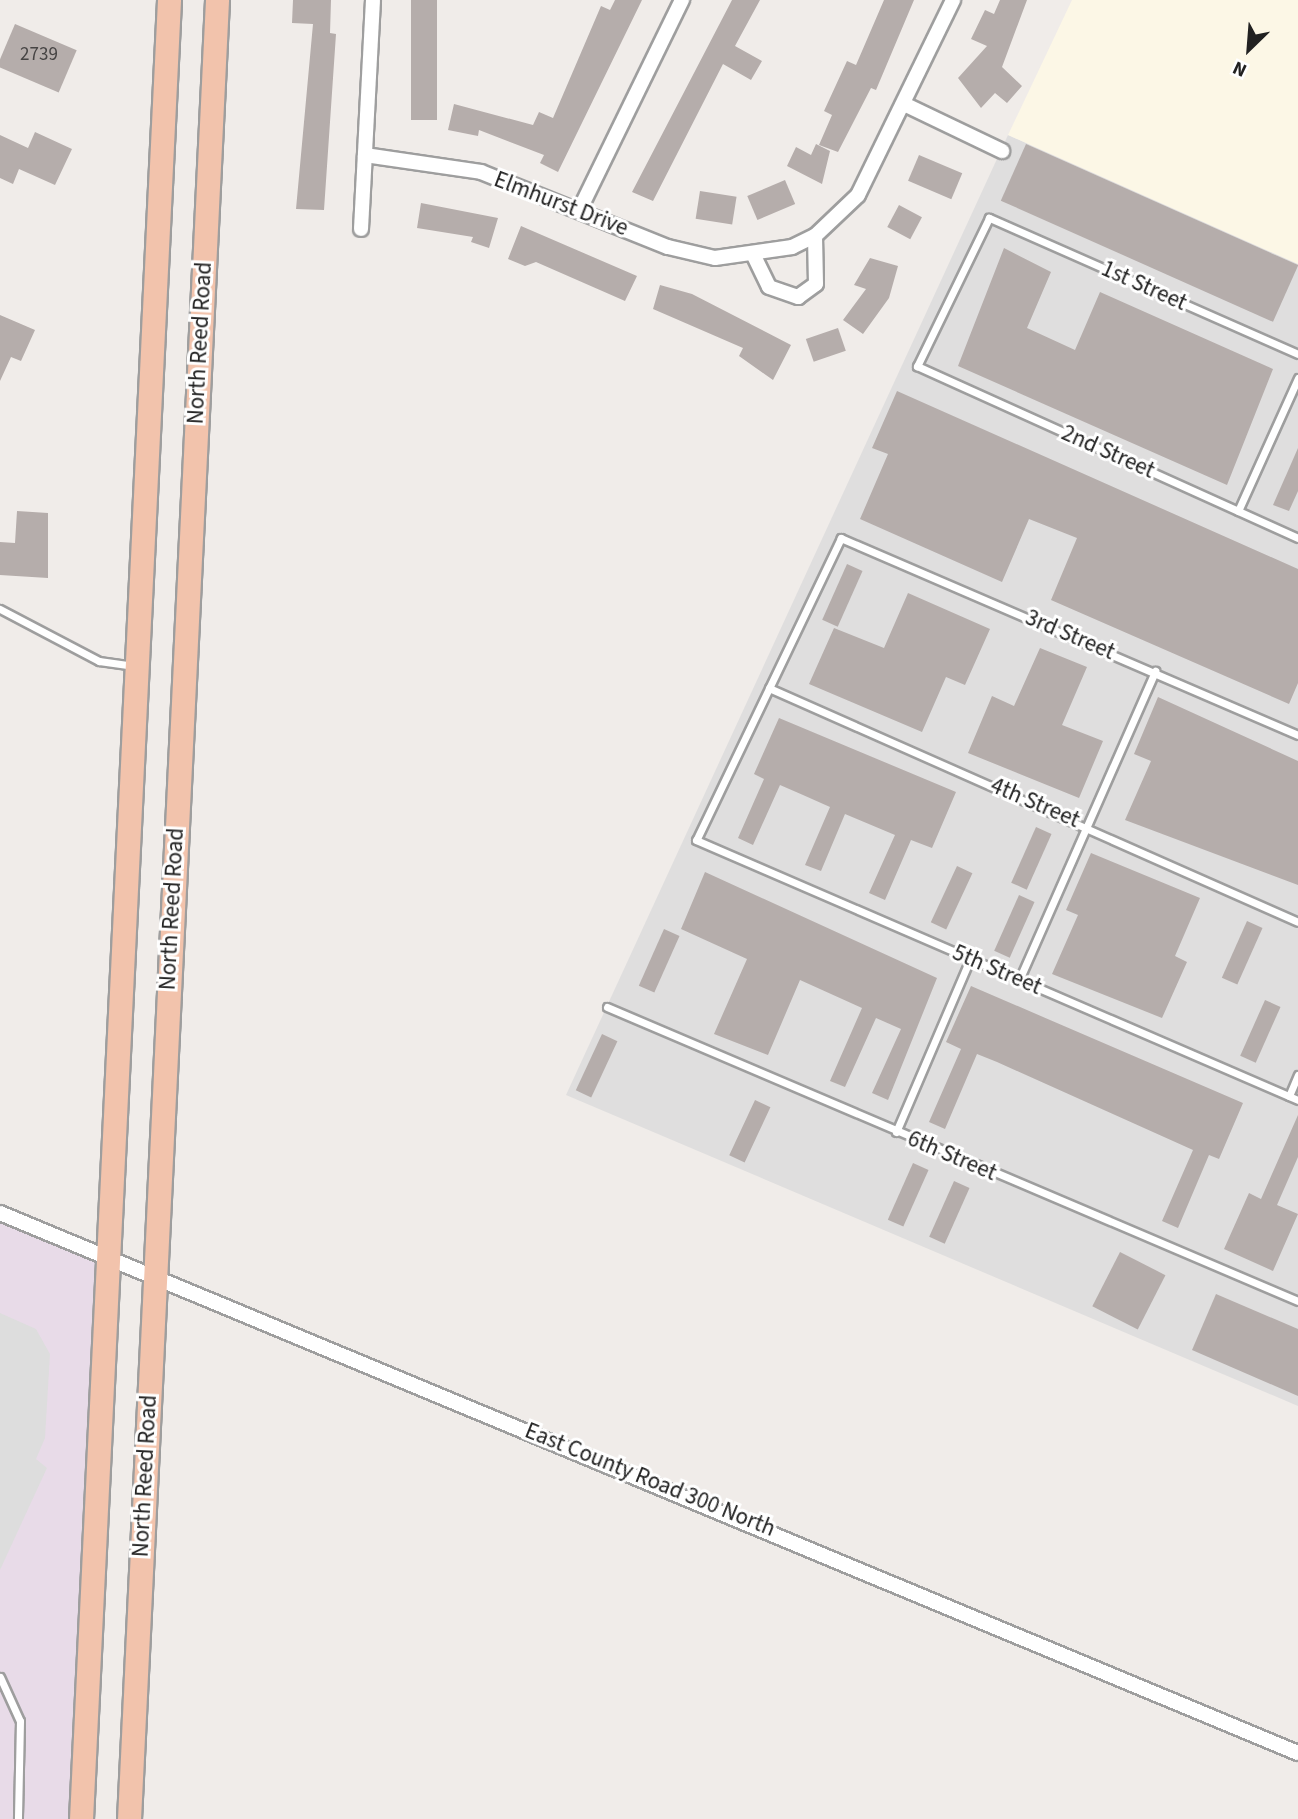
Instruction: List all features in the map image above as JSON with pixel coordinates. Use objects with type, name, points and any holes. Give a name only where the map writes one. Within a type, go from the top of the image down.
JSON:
[{"type":"main road","name":"North Reed Road","points":[[81,1819],[169,0]]},
{"type":"main road","name":"North Reed Road","points":[[129,1819],[217,0]]},
{"type":"street","points":[[361,229],[373,0]]},
{"type":"street","points":[[580,209],[682,0]]},
{"type":"street","points":[[754,256],[769,286],[798,298],[816,284],[815,236],[858,195],[953,0]]},
{"type":"street","points":[[904,104],[1002,151]]},
{"type":"street","name":"Elmhurst Drive","points":[[365,155],[481,172],[580,209],[668,247],[715,258],[754,256],[815,236]]},
{"type":"street","name":"East County Road 300 North","points":[[0,1213],[1298,1753]]},
{"type":"lane","name":"1st Street","points":[[917,366],[989,218],[1298,354]]},
{"type":"lane","name":"2nd Street","points":[[917,366],[1298,538]]},
{"type":"lane","points":[[1238,511],[1298,378]]},
{"type":"lane","name":"3rd Street","points":[[769,688],[841,538],[1155,671],[1298,735]]},
{"type":"lane","points":[[0,609],[99,660],[137,667]]},
{"type":"lane","points":[[1019,980],[1155,671]]},
{"type":"lane","name":"4th Street","points":[[769,688],[1087,825],[1298,922]]},
{"type":"lane","name":"5th Street","points":[[769,688],[695,840],[1298,1100]]},
{"type":"lane","points":[[896,1132],[970,959]]},
{"type":"lane","name":"6th Street","points":[[607,1007],[1298,1301]]},
{"type":"lane","points":[[1289,1096],[1298,1075]]},
{"type":"lane","points":[[0,1677],[20,1721],[19,1819]]},
{"type":"shaded area","points":[[1072,0],[1298,0],[1298,264],[1008,135]]},
{"type":"shaded area","points":[[1008,135],[1298,264],[1298,1406],[566,1095]]},
{"type":"shaded area","points":[[0,1212],[109,1258],[81,1819],[0,1819]]},
{"type":"shaded area","points":[[0,1313],[36,1329],[50,1354],[45,1438],[36,1459],[47,1468],[0,1570]]},
{"type":"building","points":[[293,0],[331,0],[330,33],[336,34],[324,210],[296,209],[313,24],[292,23]]},
{"type":"building","points":[[411,0],[437,0],[437,120],[411,120]]},
{"type":"building","points":[[615,0],[642,0],[558,172],[540,163],[544,155],[479,130],[478,136],[448,130],[454,104],[533,125],[539,112],[553,118],[601,6],[610,10]]},
{"type":"building","points":[[732,0],[760,0],[735,46],[762,61],[751,80],[723,64],[653,201],[632,192]]},
{"type":"building","points":[[884,0],[914,0],[876,90],[871,88],[838,152],[819,145],[832,115],[824,111],[847,61],[856,65]]},
{"type":"building","points":[[1000,0],[1027,0],[1002,67],[1022,86],[1007,103],[995,93],[981,108],[958,78],[987,46],[971,39],[985,10],[994,14]]},
{"type":"building","points":[[15,24],[77,50],[59,93],[0,68],[0,59]]},
{"type":"building","points":[[35,132],[72,149],[55,185],[19,169],[13,184],[0,178],[0,135],[28,148]]},
{"type":"building","points":[[816,144],[830,151],[822,184],[787,166],[796,147],[811,155]]},
{"type":"building","points":[[1026,144],[1298,265],[1273,322],[1001,201]]},
{"type":"building","points":[[919,155],[962,173],[951,199],[908,181]]},
{"type":"building","points":[[785,180],[795,204],[757,220],[747,196]]},
{"type":"building","points":[[700,191],[737,197],[732,224],[696,219]]},
{"type":"building","points":[[421,203],[498,218],[489,248],[471,242],[473,237],[417,228]]},
{"type":"building","points":[[899,205],[922,217],[910,239],[887,227]]},
{"type":"building","points":[[521,226],[637,276],[625,301],[536,262],[525,266],[508,259]]},
{"type":"building","points":[[1004,248],[1051,272],[1027,328],[1075,350],[1100,292],[1273,369],[1227,485],[958,366]]},
{"type":"building","points":[[870,258],[898,266],[889,298],[863,334],[843,320],[866,289],[854,285]]},
{"type":"building","points":[[660,285],[692,294],[791,345],[773,380],[739,356],[743,348],[653,309]]},
{"type":"building","points":[[0,315],[35,330],[21,361],[11,357],[0,381]]},
{"type":"building","points":[[838,328],[846,351],[814,362],[806,339]]},
{"type":"building","points":[[897,391],[1298,569],[1298,683],[1289,704],[1051,600],[1077,538],[1029,519],[1002,582],[860,519],[888,454],[872,448]]},
{"type":"building","points":[[1298,448],[1298,491],[1289,511],[1273,505]]},
{"type":"building","points":[[17,511],[48,513],[48,578],[0,575],[0,542],[15,543]]},
{"type":"building","points":[[847,564],[863,571],[838,627],[822,620]]},
{"type":"building","points":[[908,593],[990,629],[965,685],[946,677],[922,732],[809,684],[834,628],[884,648]]},
{"type":"building","points":[[1040,648],[1087,667],[1062,725],[1103,741],[1079,798],[968,753],[992,696],[1014,706]]},
{"type":"building","points":[[1158,697],[1298,761],[1298,885],[1125,820],[1151,761],[1134,754]]},
{"type":"building","points":[[779,718],[956,792],[932,848],[911,840],[885,900],[869,893],[895,835],[845,814],[821,871],[805,865],[830,807],[780,785],[753,845],[738,838],[764,779],[754,774]]},
{"type":"building","points":[[1036,827],[1052,834],[1027,890],[1011,883]]},
{"type":"building","points":[[1091,853],[1200,898],[1175,956],[1187,962],[1162,1018],[1052,974],[1078,915],[1066,910]]},
{"type":"building","points":[[957,866],[972,873],[946,929],[931,922]]},
{"type":"building","points":[[705,872],[937,978],[888,1100],[872,1093],[901,1029],[876,1018],[845,1087],[830,1081],[862,1008],[800,980],[768,1055],[714,1034],[747,959],[681,929]]},
{"type":"building","points":[[1019,895],[1035,902],[1010,958],[994,951]]},
{"type":"building","points":[[1247,921],[1263,928],[1237,985],[1222,978]]},
{"type":"building","points":[[664,929],[680,936],[654,993],[639,986]]},
{"type":"building","points":[[971,986],[1243,1103],[1219,1159],[1209,1155],[1178,1228],[1162,1221],[1193,1150],[997,1062],[977,1054],[945,1129],[929,1122],[961,1049],[946,1042]]},
{"type":"building","points":[[1265,1000],[1281,1007],[1256,1063],[1240,1056]]},
{"type":"building","points":[[602,1034],[617,1041],[591,1097],[576,1090]]},
{"type":"building","points":[[755,1100],[770,1107],[745,1162],[729,1155]]},
{"type":"building","points":[[1298,1115],[1298,1157],[1277,1205],[1298,1214],[1273,1271],[1224,1249],[1249,1193],[1261,1199]]},
{"type":"building","points":[[913,1163],[929,1170],[903,1227],[888,1220]]},
{"type":"building","points":[[954,1181],[970,1188],[945,1244],[929,1237]]},
{"type":"building","points":[[1120,1252],[1165,1275],[1138,1330],[1092,1306]]},
{"type":"building","points":[[1216,1294],[1298,1329],[1298,1396],[1192,1350]]}]
